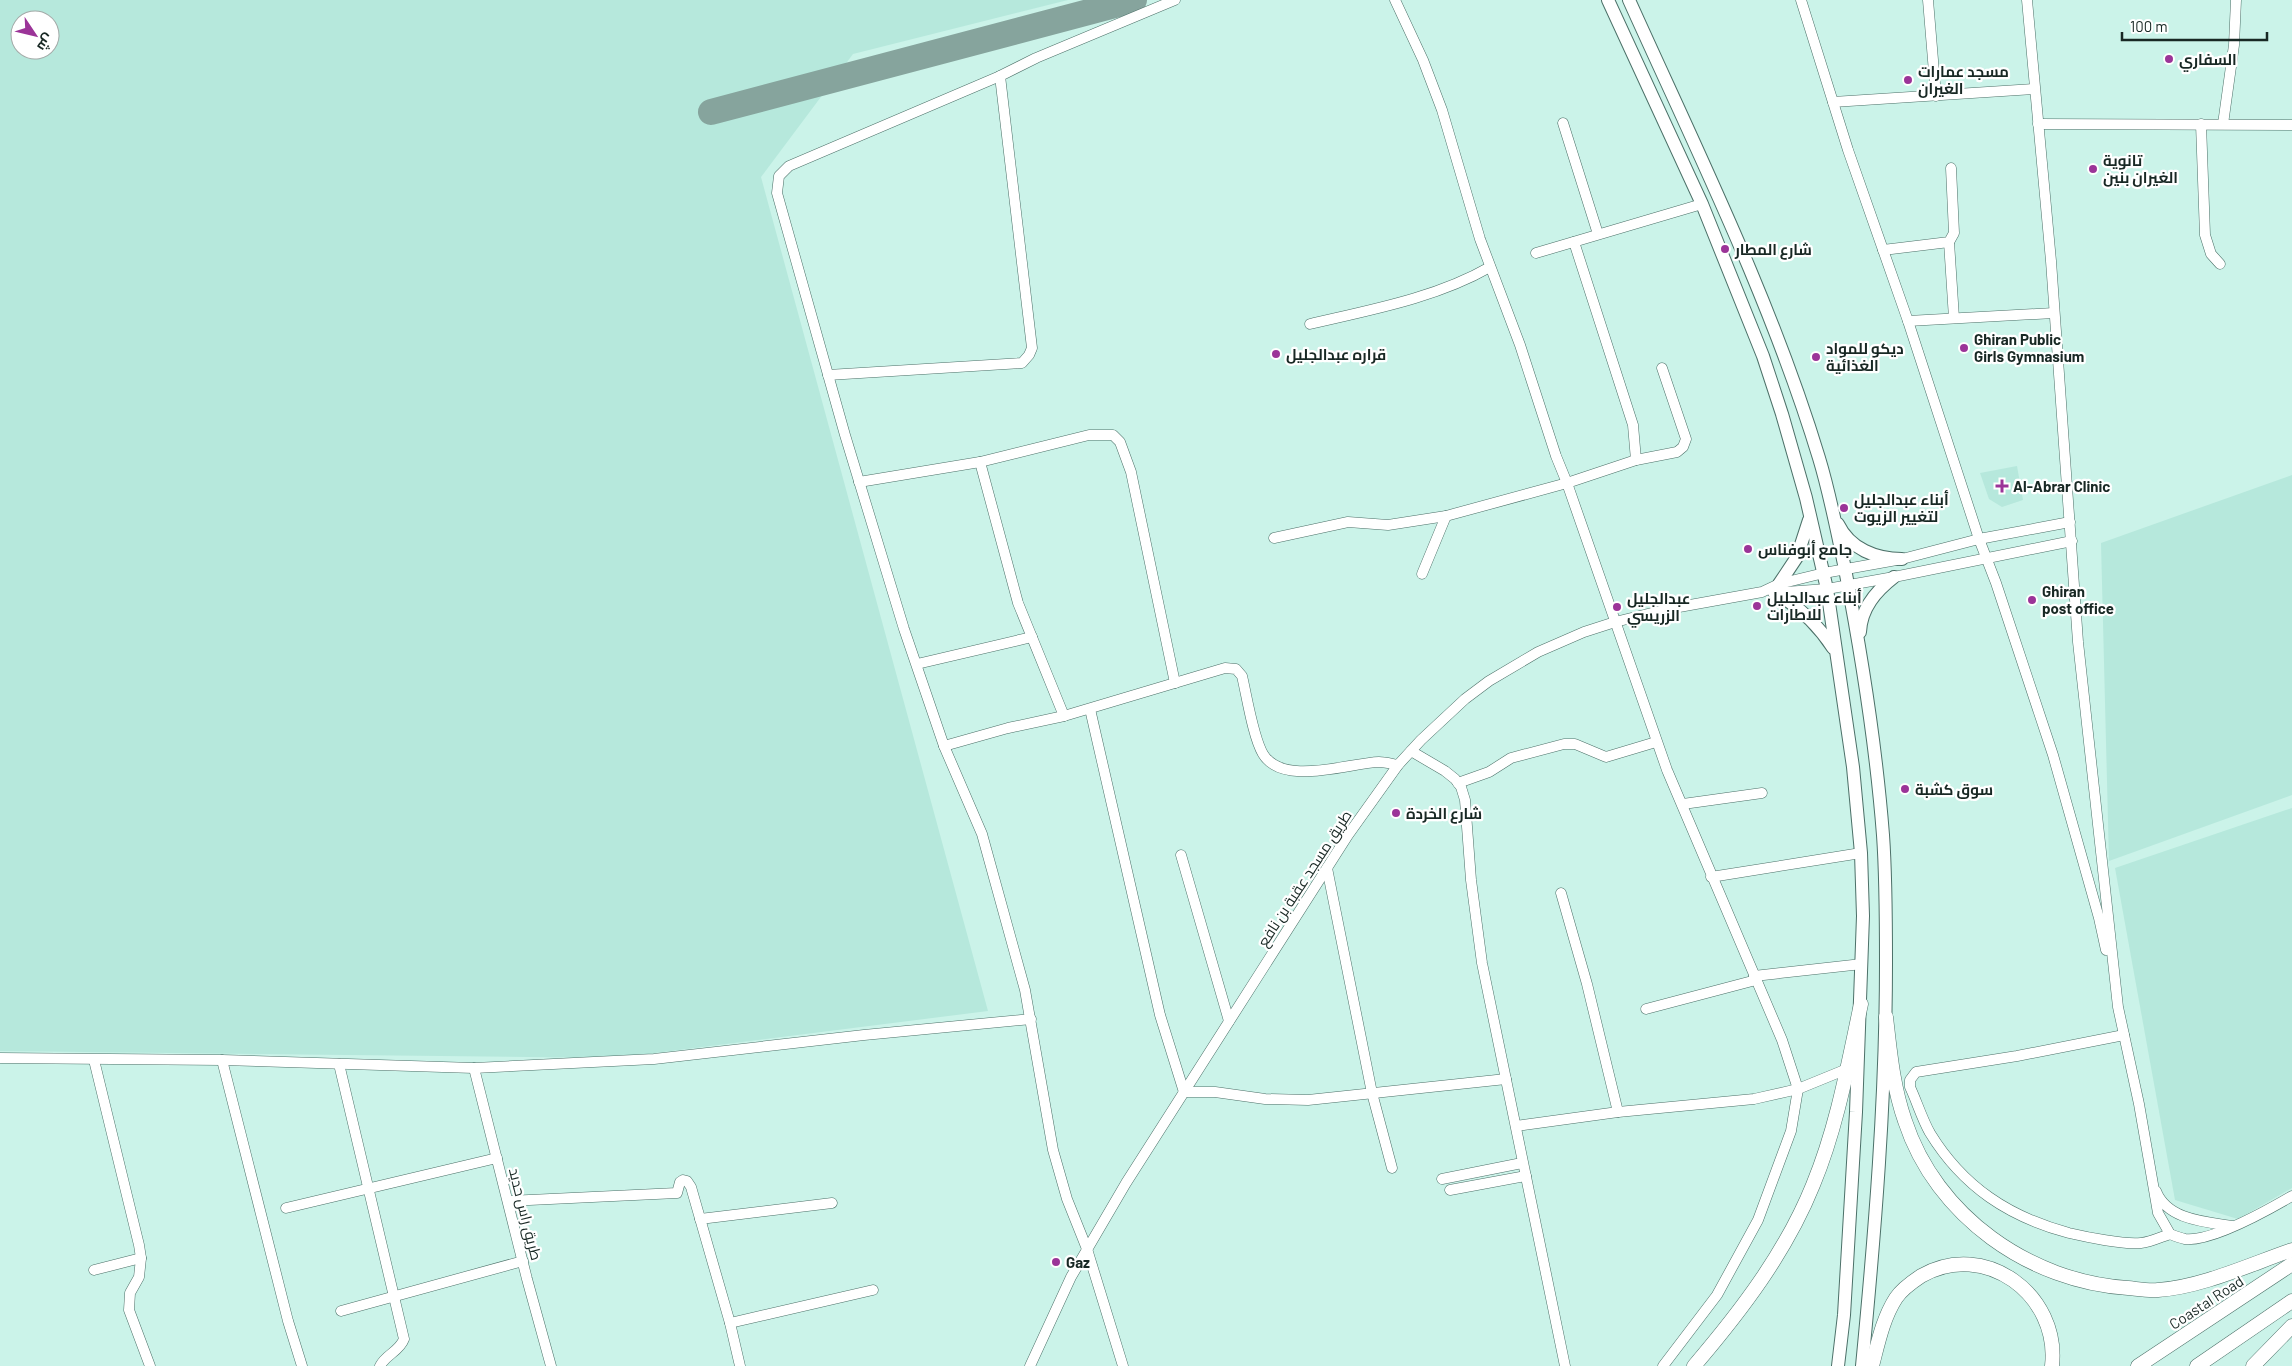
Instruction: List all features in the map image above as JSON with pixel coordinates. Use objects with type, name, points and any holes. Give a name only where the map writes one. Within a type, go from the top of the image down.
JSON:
[{"type":"highway","points":[[1694,1366],[1768,1270],[1796,1224],[1816,1176],[1837,1110],[1861,1004]]},
{"type":"highway","points":[[1886,1017],[1894,1084],[1905,1123],[1922,1159],[1966,1218],[1997,1242],[2032,1264],[2073,1280],[2112,1287],[2158,1290],[2201,1281],[2292,1250]]},
{"type":"highway","points":[[1872,1366],[1885,1318],[1896,1297],[1910,1283],[1935,1268],[1956,1264],[1982,1266],[2010,1278],[2027,1290],[2040,1308],[2048,1327],[2054,1350],[2052,1366]]},
{"type":"highway","name":"Coastal Road","points":[[2138,1366],[2292,1264]]},
{"type":"highway","points":[[2197,1366],[2292,1301]]},
{"type":"highway","points":[[2253,1366],[2292,1326]]},
{"type":"main road","points":[[1608,0],[1702,204],[1766,364],[1810,515],[1827,588],[1834,650],[1853,767],[1862,853],[1861,1004],[1844,1315],[1838,1366]]},
{"type":"main road","points":[[1629,0],[1774,326],[1817,450],[1835,517],[1870,705],[1883,837],[1886,1017],[1881,1125],[1862,1366]]},
{"type":"main road","points":[[1810,515],[1799,552],[1777,589],[1821,631],[1834,650]]},
{"type":"main road","points":[[1835,517],[1847,538],[1866,553],[1878,557],[1902,560]]},
{"type":"main road","points":[[1859,642],[1864,612],[1872,598],[1894,577]]},
{"type":"street","points":[[1123,1366],[1087,1249],[1067,1199],[1049,1131],[1031,1019],[1013,942],[982,834],[944,746],[904,630],[859,482],[777,193],[779,176],[788,166],[1174,0]]},
{"type":"street","points":[[1395,0],[1423,60],[1442,110],[1480,239],[1520,345],[1556,456],[1656,742],[1683,804],[1711,877],[1782,1040],[1798,1089],[1791,1131],[1758,1220],[1718,1295],[1664,1366]]},
{"type":"street","points":[[1801,0],[1848,150],[1908,320],[1978,539],[1996,583],[2053,755],[2099,918],[2139,1104],[2158,1212],[2170,1234]]},
{"type":"street","points":[[1928,0],[1936,96]]},
{"type":"street","points":[[2027,0],[2054,312],[2078,642],[2118,1007]]},
{"type":"street","points":[[2223,124],[2234,45],[2236,0]]},
{"type":"street","points":[[828,375],[1022,363],[1029,356],[1032,348],[1000,76]]},
{"type":"street","points":[[1833,102],[2034,89]]},
{"type":"street","points":[[1563,123],[1598,234]]},
{"type":"street","points":[[2038,124],[2292,125]]},
{"type":"street","points":[[2201,124],[2204,235],[2211,254],[2220,264]]},
{"type":"street","points":[[1951,168],[1954,233],[1949,242],[1954,318]]},
{"type":"street","points":[[1536,253],[1702,204]]},
{"type":"street","points":[[1574,242],[1633,425],[1636,460]]},
{"type":"street","points":[[1883,250],[1949,242]]},
{"type":"street","points":[[1310,324],[1416,297],[1466,280],[1490,267]]},
{"type":"street","points":[[1908,320],[2054,312]]},
{"type":"street","points":[[1274,538],[1348,522],[1388,525],[1446,516],[1567,483],[1636,460],[1676,452],[1685,443],[1662,368]]},
{"type":"street","points":[[859,482],[980,462],[1089,435],[1113,435],[1120,442],[1130,472],[1175,683]]},
{"type":"street","points":[[980,462],[1018,603],[1064,716]]},
{"type":"street","points":[[1422,574],[1446,516]]},
{"type":"street","name":"طريق مسجد عقبة بن نافع","points":[[1030,1366],[1058,1304],[1087,1249],[1126,1183],[1327,868],[1398,765],[1442,720],[1489,680],[1559,642],[1615,622],[1687,605],[1777,589],[1824,573],[1902,560],[1978,539],[2070,522]]},
{"type":"street","name":"طريق مسجد عقبة بن نافع","points":[[1777,589],[1827,588],[1848,585],[2072,541]]},
{"type":"street","points":[[917,664],[1032,637]]},
{"type":"street","points":[[944,746],[1008,728],[1090,709],[1225,668],[1236,669],[1242,676],[1260,747],[1270,762],[1280,768],[1292,771],[1326,770],[1381,762],[1398,765]]},
{"type":"street","points":[[1090,709],[1160,1014],[1184,1092],[1215,1092],[1265,1099],[1308,1100],[1506,1079]]},
{"type":"street","points":[[1458,783],[1489,772],[1511,758],[1564,744],[1575,744],[1606,757],[1656,742]]},
{"type":"street","points":[[1411,751],[1445,771],[1458,783],[1465,800],[1471,880],[1482,963],[1565,1366]]},
{"type":"street","points":[[1683,804],[1762,793]]},
{"type":"street","points":[[1711,877],[1862,853]]},
{"type":"street","points":[[1181,855],[1229,1021]]},
{"type":"street","points":[[1327,868],[1372,1094],[1392,1168]]},
{"type":"street","points":[[1561,893],[1588,984],[1618,1112]]},
{"type":"street","points":[[1646,1009],[1755,978],[1862,964]]},
{"type":"street","points":[[0,1058],[222,1060],[474,1068],[654,1059],[864,1035],[1031,1019]]},
{"type":"street","points":[[2124,1035],[2016,1056],[1916,1072],[1910,1080],[1910,1087],[1930,1132],[1958,1169],[1987,1197],[2039,1225],[2087,1238],[2140,1243],[2170,1234],[2184,1239],[2195,1239],[2232,1226],[2292,1196]]},
{"type":"street","points":[[94,1060],[141,1258],[139,1277],[130,1293],[129,1310],[150,1366]]},
{"type":"street","points":[[222,1060],[288,1321],[302,1366]]},
{"type":"street","points":[[339,1064],[404,1339],[400,1348],[383,1360],[380,1366]]},
{"type":"street","name":"طريق راس حديد","points":[[474,1068],[550,1366]]},
{"type":"street","points":[[1516,1126],[1618,1112],[1754,1099],[1798,1089],[1847,1068]]},
{"type":"street","points":[[286,1208],[367,1187],[497,1158]]},
{"type":"street","points":[[1442,1179],[1522,1162]]},
{"type":"street","points":[[1450,1190],[1526,1176]]},
{"type":"street","points":[[508,1201],[677,1193],[680,1182],[683,1180],[687,1181],[691,1187],[730,1323],[740,1366]]},
{"type":"street","points":[[2152,1180],[2158,1196],[2178,1213],[2194,1220],[2232,1226]]},
{"type":"street","points":[[700,1219],[832,1203]]},
{"type":"street","points":[[94,1270],[141,1258]]},
{"type":"street","points":[[341,1311],[523,1261]]},
{"type":"street","points":[[730,1323],[872,1290]]},
{"type":"shaded area","points":[[0,0],[1068,0],[853,54],[761,177],[988,1011],[615,1058],[0,1051]]},
{"type":"shaded area","name":"Al-Abrar Clinic","points":[[2017,466],[2023,500],[2002,507],[1989,499],[1980,473]]},
{"type":"shaded area","points":[[2292,475],[2292,795],[2109,861],[2101,543]]},
{"type":"shaded area","points":[[2292,808],[2292,1188],[2238,1219],[2175,1200],[2115,868]]},
{"type":"taxiway","points":[[711,112],[1134,0]]},
{"type":"place","name":"السفاري","points":[[2169,59]]},
{"type":"place","name":"مسجد عمارات الغيران","points":[[1908,80]]},
{"type":"place","name":"تانوية الغيران بنين","points":[[2093,169]]},
{"type":"place","name":"شارع المطار","points":[[1725,249]]},
{"type":"place","name":"Ghiran Public Girls Gymnasium","points":[[1964,348]]},
{"type":"place","name":"قراره عبدالجليل","points":[[1276,354]]},
{"type":"place","name":"ديكو للمواد الغذائية","points":[[1816,357]]},
{"type":"place","name":"Al-Abrar Clinic","points":[[2002,486]]},
{"type":"place","name":"أبناء عبدالجليل لتغيير الزيوت","points":[[1844,508]]},
{"type":"place","name":"جامع أبوفناس","points":[[1748,549]]},
{"type":"place","name":"Ghiran post office","points":[[2032,600]]},
{"type":"place","name":"أبناء عبدالجليل للاطارات","points":[[1757,606]]},
{"type":"place","name":"عبدالجليل الزريسي","points":[[1617,607]]},
{"type":"place","name":"سوق كشبة","points":[[1905,789]]},
{"type":"place","name":"شارع الخردة","points":[[1396,813]]},
{"type":"place","name":"Gaz","points":[[1056,1262]]}]
